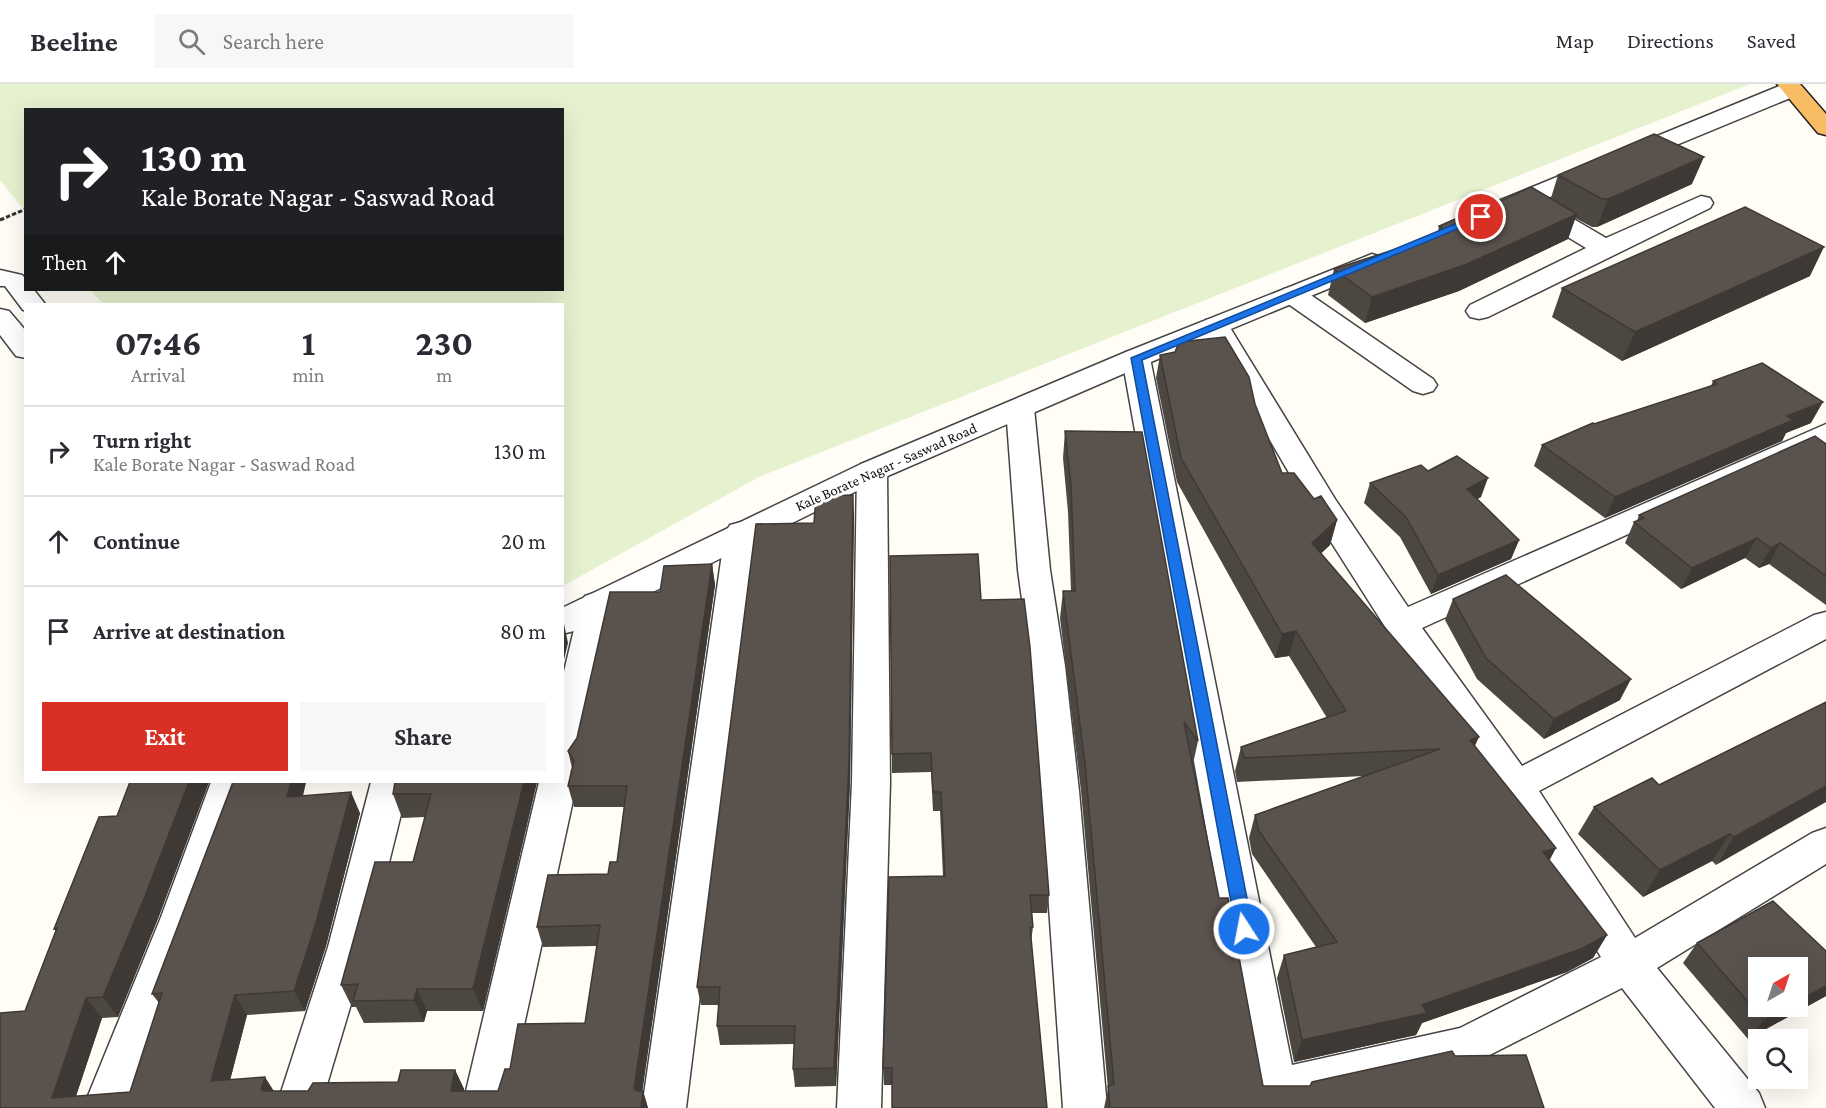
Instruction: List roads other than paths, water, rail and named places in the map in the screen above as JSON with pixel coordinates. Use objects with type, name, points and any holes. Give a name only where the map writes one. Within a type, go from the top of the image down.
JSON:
[{"type":"highway","points":[[1790,86],[1826,128]]},
{"type":"street","points":[[1479,218],[1790,86]]},
{"type":"street","points":[[1523,200],[1605,248]]},
{"type":"street","points":[[1479,310],[1701,203]]},
{"type":"street","name":"Kale Borate Nagar - Saswad Road","points":[[564,621],[872,471],[1136,358],[1391,254]]},
{"type":"street","points":[[0,278],[13,280],[31,303]]},
{"type":"street","points":[[1293,295],[1423,385]]},
{"type":"street","points":[[0,317],[24,347]]},
{"type":"street","points":[[1216,326],[1323,505],[1401,624],[1516,786],[1628,964],[1743,1108]]},
{"type":"street","points":[[1136,358],[1276,1099],[1466,1047],[1628,964],[1826,844]]},
{"type":"street","points":[[1020,408],[1034,570],[1048,666],[1059,780],[1085,1108]]},
{"type":"street","points":[[1401,624],[1826,433]]},
{"type":"street","points":[[859,1108],[871,782],[872,471]]},
{"type":"street","points":[[664,1108],[741,533]]},
{"type":"street","points":[[564,750],[597,604]]},
{"type":"street","points":[[1516,786],[1826,624]]},
{"type":"street","points":[[105,1108],[181,918],[230,783]]},
{"type":"street","points":[[297,1108],[348,947],[390,783]]},
{"type":"street","points":[[484,1108],[558,783]]}]
